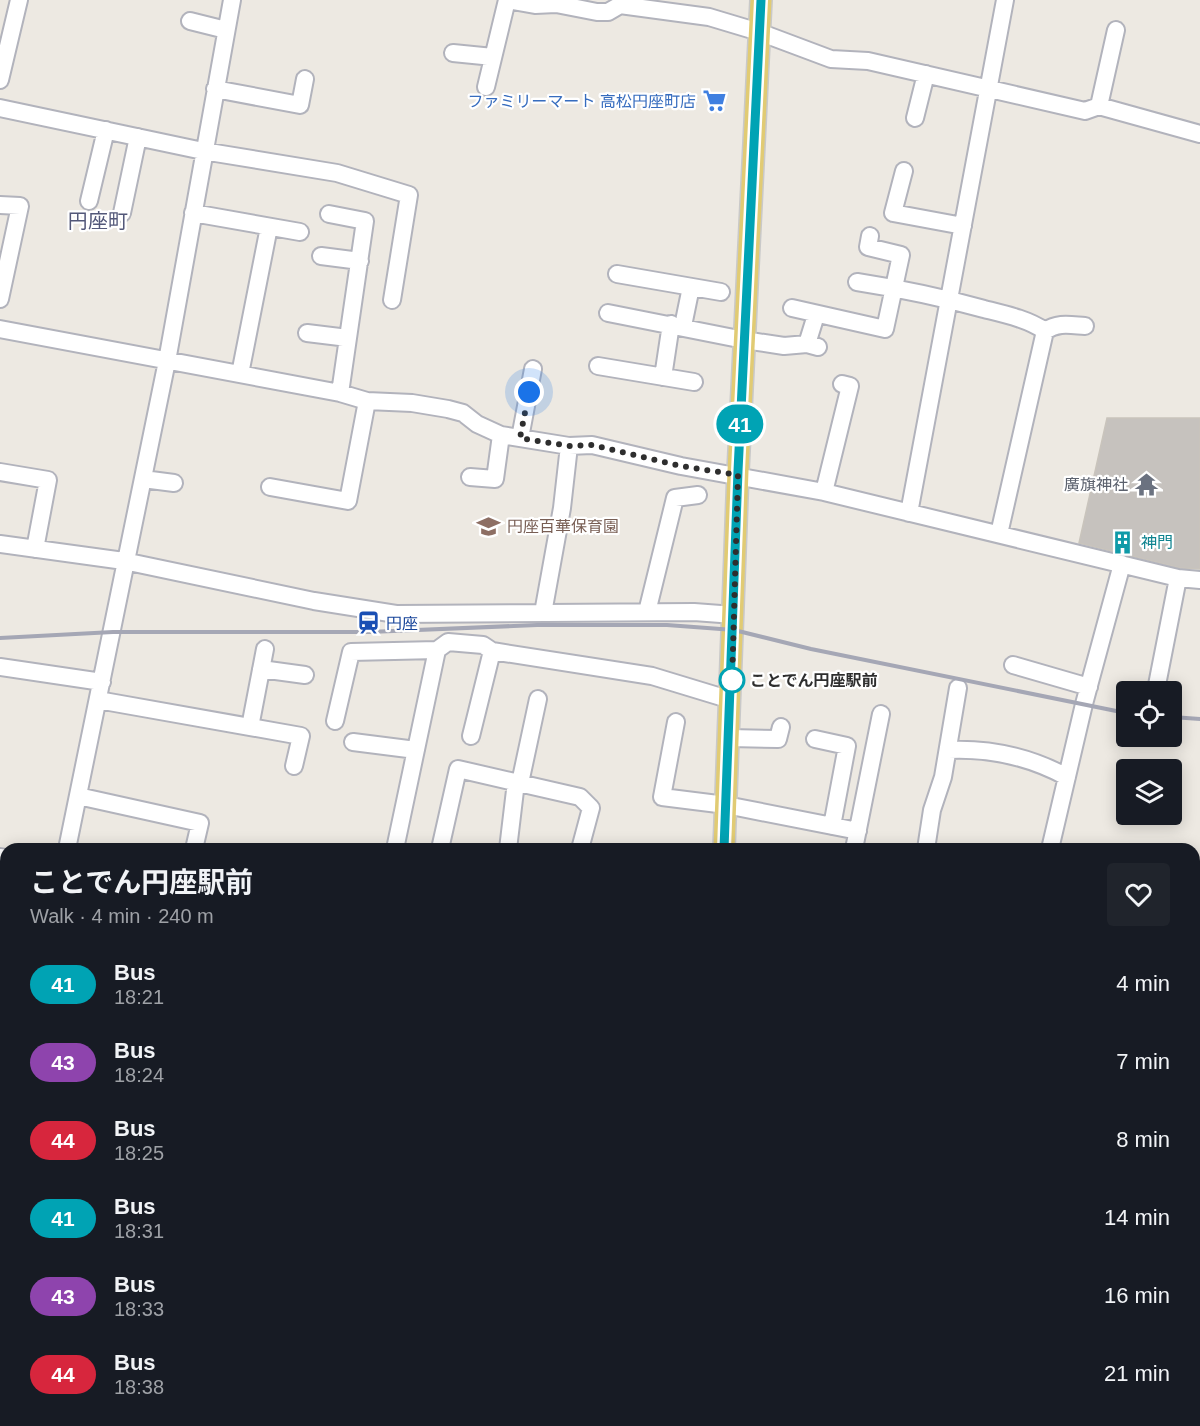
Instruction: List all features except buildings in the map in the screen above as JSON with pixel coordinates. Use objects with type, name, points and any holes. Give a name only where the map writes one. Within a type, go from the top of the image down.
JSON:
[{"type":"main road","points":[[724,843],[738,475],[761,0]]},
{"type":"street","points":[[0,80],[19,0]]},
{"type":"street","points":[[68,843],[102,682],[124,561],[167,361],[232,0]]},
{"type":"street","points":[[486,87],[507,0],[536,5],[555,2],[583,5],[608,12],[620,6],[655,4],[759,32],[831,59],[868,61],[989,87],[1085,111],[1099,106],[1200,134]]},
{"type":"street","points":[[909,513],[1005,0]]},
{"type":"street","points":[[190,21],[226,30]]},
{"type":"street","points":[[1099,106],[1116,30]]},
{"type":"street","points":[[453,54],[494,57]]},
{"type":"street","points":[[915,118],[926,74]]},
{"type":"street","points":[[215,89],[300,105],[305,79]]},
{"type":"street","points":[[0,108],[203,151],[337,173],[409,195],[392,300]]},
{"type":"street","points":[[89,201],[106,130]]},
{"type":"street","points":[[122,213],[138,137]]},
{"type":"street","points":[[904,171],[893,213],[963,226]]},
{"type":"street","points":[[0,205],[20,206],[0,299]]},
{"type":"street","points":[[194,213],[300,232]]},
{"type":"street","points":[[329,214],[365,221],[340,393]]},
{"type":"street","points":[[240,374],[269,227]]},
{"type":"street","points":[[792,308],[885,329],[901,255],[868,247],[870,236]]},
{"type":"street","points":[[321,256],[360,261]]},
{"type":"street","points":[[617,274],[721,292]]},
{"type":"street","points":[[857,282],[950,299],[1002,313],[1045,331]]},
{"type":"street","points":[[663,377],[690,287]]},
{"type":"street","points":[[608,313],[784,346],[812,346],[816,315]]},
{"type":"street","points":[[999,534],[1045,331],[1052,326],[1064,324],[1085,326]]},
{"type":"street","points":[[0,329],[340,393],[367,401],[412,403],[448,409],[463,413],[477,424],[501,435],[569,446],[592,445],[681,466],[824,492],[1178,578],[1200,580]]},
{"type":"street","points":[[307,333],[348,338]]},
{"type":"street","points":[[598,366],[694,382]]},
{"type":"street","points":[[520,438],[533,369]]},
{"type":"street","points":[[824,492],[849,386],[842,384]]},
{"type":"street","points":[[270,488],[348,501],[367,401]]},
{"type":"street","points":[[470,477],[495,479],[501,435]]},
{"type":"street","points":[[543,613],[562,508],[569,446]]},
{"type":"street","points":[[0,472],[48,480],[35,549]]},
{"type":"street","points":[[143,479],[174,483]]},
{"type":"street","points":[[647,612],[675,498],[698,495]]},
{"type":"street","points":[[0,544],[124,561],[314,601],[396,614],[647,612],[734,615]]},
{"type":"street","points":[[1051,843],[1089,687],[1122,564]]},
{"type":"street","points":[[1158,681],[1178,578]]},
{"type":"street","points":[[335,721],[351,652],[437,650],[448,642],[483,645],[492,651],[652,676],[731,700]]},
{"type":"street","points":[[250,727],[265,649]]},
{"type":"street","points":[[396,843],[437,650]]},
{"type":"street","points":[[471,736],[492,651]]},
{"type":"street","points":[[1013,665],[1089,687]]},
{"type":"street","points":[[0,667],[102,682]]},
{"type":"street","points":[[261,669],[305,675]]},
{"type":"street","points":[[927,843],[932,810],[948,750],[958,688]]},
{"type":"street","points":[[509,843],[518,783],[538,699]]},
{"type":"street","points":[[98,700],[301,736],[294,766]]},
{"type":"street","points":[[855,843],[881,714]]},
{"type":"street","points":[[676,722],[662,797],[726,805],[858,831]]},
{"type":"street","points":[[729,738],[778,739],[781,728]]},
{"type":"street","points":[[815,739],[847,746],[832,826]]},
{"type":"street","points":[[353,742],[416,750]]},
{"type":"street","points":[[948,750],[975,748],[1006,754],[1043,764],[1067,777]]},
{"type":"street","points":[[441,843],[458,769],[580,796],[591,808],[582,843]]},
{"type":"street","points":[[78,796],[200,823],[195,843]]},
{"type":"railway","points":[[0,638],[113,632],[369,632],[537,625],[667,625],[734,630],[811,649],[1116,711]]},
{"type":"railway","points":[[1182,718],[1200,719]]},
{"type":"bus line","name":"41","points":[[724,843],[732,683],[738,471],[761,0]]},
{"type":"place","name":"ファミリーマート 高松円座町店","points":[[714,101]]},
{"type":"place","name":"廣旗神社","points":[[1146,484]]},
{"type":"place","name":"円座百華保育園","points":[[489,526]]},
{"type":"place","name":"神門","points":[[1123,542]]},
{"type":"place","name":"円座","points":[[368,623]]},
{"type":"place","name":"ことでん円座駅前","points":[[732,680]]},
{"type":"district","name":"円座町","points":[[98,221]]},
{"type":"route","points":[[529,392],[520,438],[569,446],[592,445],[681,466],[738,475],[732,683],[732,680]]}]
